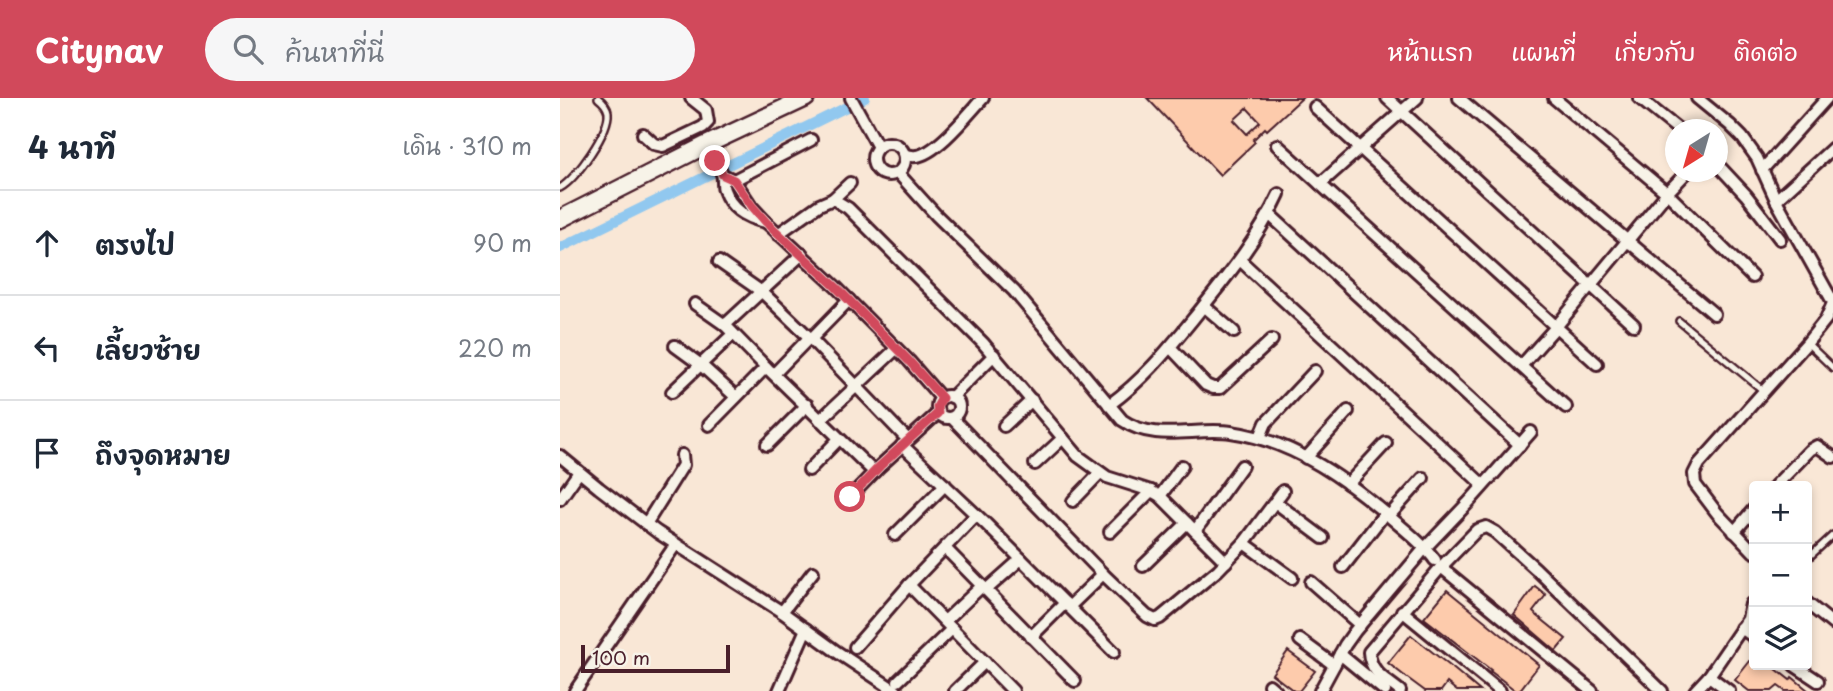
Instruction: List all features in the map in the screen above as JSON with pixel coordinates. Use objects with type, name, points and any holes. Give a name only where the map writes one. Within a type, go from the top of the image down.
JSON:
[{"type":"street","points":[[643,134],[654,144],[663,146],[703,128],[708,122],[706,110],[691,98]]},
{"type":"street","points":[[560,219],[806,98]]},
{"type":"street","points":[[905,155],[917,156],[929,151],[983,98]]},
{"type":"street","points":[[1387,98],[1634,325]]},
{"type":"street","points":[[1320,184],[1417,98]]},
{"type":"street","points":[[1459,98],[1714,314]]},
{"type":"street","points":[[1553,98],[1667,193],[1752,277]]},
{"type":"street","points":[[1639,98],[1665,119]]},
{"type":"street","points":[[1697,98],[1730,125],[1757,158],[1776,200],[1833,303],[1826,319],[1807,343],[1699,464],[1694,474],[1695,484],[1717,513],[1749,547]]},
{"type":"street","points":[[1762,170],[1827,98]]},
{"type":"street","points":[[853,103],[878,147]]},
{"type":"street","points":[[1315,107],[1597,364]]},
{"type":"street","points":[[726,176],[811,140]]},
{"type":"street","points":[[890,143],[902,149],[905,165],[898,173],[891,176],[878,172],[873,160],[878,147],[890,143]]},
{"type":"street","points":[[706,145],[726,176],[766,222],[947,397],[958,402],[958,413],[946,419],[938,413],[937,407],[947,397],[994,355]]},
{"type":"street","points":[[1277,145],[1566,407]]},
{"type":"street","points":[[1776,200],[1833,148]]},
{"type":"street","points":[[898,173],[936,215],[1014,291],[1117,415],[1129,425],[1152,432],[1204,430],[1260,437],[1306,458],[1348,484],[1387,514],[1438,563],[1592,691]]},
{"type":"street","points":[[1728,176],[1780,239]]},
{"type":"street","points":[[1521,366],[1677,182]]},
{"type":"street","points":[[778,234],[819,205],[833,199],[850,183]]},
{"type":"street","points":[[1110,405],[1142,379],[1204,306],[1240,260],[1279,194]]},
{"type":"street","points":[[833,199],[848,208],[994,355],[1078,456],[1100,473],[1155,494],[1226,562]]},
{"type":"street","points":[[1269,214],[1520,445]]},
{"type":"street","points":[[725,325],[802,254]]},
{"type":"street","points":[[1240,260],[1483,485]]},
{"type":"street","points":[[719,262],[762,292],[810,338],[944,485],[1114,652]]},
{"type":"street","points":[[709,425],[736,397],[810,338],[849,300]]},
{"type":"street","points":[[695,304],[725,325],[874,472]]},
{"type":"street","points":[[1204,306],[1234,332]]},
{"type":"street","points":[[672,392],[733,334]]},
{"type":"street","points":[[1170,347],[1206,385],[1220,388],[1272,340]]},
{"type":"street","points":[[675,346],[701,365],[736,397]]},
{"type":"street","points":[[820,420],[896,349]]},
{"type":"street","points":[[1260,437],[1266,424],[1315,372]]},
{"type":"street","points":[[1004,426],[1032,400]]},
{"type":"street","points":[[767,445],[807,405]]},
{"type":"street","points":[[1306,458],[1348,411]]},
{"type":"street","points":[[850,497],[938,413]]},
{"type":"street","points":[[952,418],[1103,573],[1147,616],[1155,620],[1226,562],[1244,543],[1283,491]]},
{"type":"street","points":[[1320,691],[1345,645],[1360,625],[1425,548],[1531,432]]},
{"type":"street","points":[[1035,464],[1063,438]]},
{"type":"street","points":[[809,470],[839,439]]},
{"type":"street","points":[[1348,484],[1386,443]]},
{"type":"street","points":[[1780,481],[1817,446],[1833,457]]},
{"type":"street","points":[[646,524],[682,465],[682,455]]},
{"type":"street","points":[[560,456],[646,524],[897,686],[984,588],[1021,559]]},
{"type":"street","points":[[1110,532],[1155,494],[1182,466]]},
{"type":"street","points":[[1143,566],[1191,527],[1242,466]]},
{"type":"street","points":[[560,499],[579,472]]},
{"type":"street","points":[[1073,502],[1100,473]]},
{"type":"street","points":[[1343,567],[1387,514],[1423,478]]},
{"type":"street","points":[[895,535],[944,485]]},
{"type":"street","points":[[1275,502],[1323,538]]},
{"type":"street","points":[[855,647],[909,584],[976,515]]},
{"type":"street","points":[[1734,532],[1749,515]]},
{"type":"street","points":[[1400,691],[1369,663],[1369,652],[1438,563],[1477,530],[1486,527],[1662,691]]},
{"type":"street","points":[[1244,543],[1292,578]]},
{"type":"street","points":[[575,691],[676,544]]},
{"type":"street","points":[[945,548],[1075,681]]},
{"type":"street","points":[[782,612],[813,572]]},
{"type":"street","points":[[1031,637],[1103,573]]},
{"type":"street","points":[[1311,582],[1360,625]]},
{"type":"street","points":[[909,584],[1013,691]]},
{"type":"street","points":[[1812,607],[1833,624]]},
{"type":"street","points":[[1402,611],[1500,691]]},
{"type":"street","points":[[1695,691],[1709,677],[1749,617]]},
{"type":"street","points":[[779,691],[806,629]]},
{"type":"street","points":[[1300,640],[1334,665]]},
{"type":"street","points":[[1340,654],[1385,691]]},
{"type":"street","points":[[955,691],[985,662]]},
{"type":"street","points":[[1802,670],[1818,681]]},
{"type":"street","points":[[1709,677],[1729,691]]},
{"type":"lane","points":[[560,188],[576,175],[602,133],[608,116],[605,104],[598,98]]},
{"type":"lane","points":[[1679,321],[1765,392]]},
{"type":"lane","points":[[1807,343],[1833,368]]},
{"type":"lane","points":[[1812,554],[1833,535]]},
{"type":"building","points":[[1147,98],[1302,98],[1267,130],[1265,128],[1253,140],[1255,142],[1220,175]],"holes":[[[1247,108],[1260,122],[1247,134],[1234,120]]]},
{"type":"building","points":[[1535,586],[1546,595],[1533,612],[1566,639],[1556,651],[1514,615]]},
{"type":"building","points":[[1447,590],[1539,665],[1519,691],[1424,618]]},
{"type":"building","points":[[1411,635],[1480,691],[1457,691],[1447,683],[1441,691],[1425,691],[1388,663]]},
{"type":"building","points":[[1288,651],[1315,671],[1299,691],[1294,691],[1272,674]]},
{"type":"building","points":[[1749,662],[1749,670],[1777,670],[1790,680],[1792,677],[1809,691],[1785,691],[1778,686],[1772,691],[1749,691],[1735,680]]},
{"type":"waterway","points":[[560,248],[865,98]]},
{"type":"route","points":[[715,161],[723,175],[734,180],[774,231],[836,287],[942,398],[937,407],[938,413],[926,426],[902,445],[850,497]]}]
